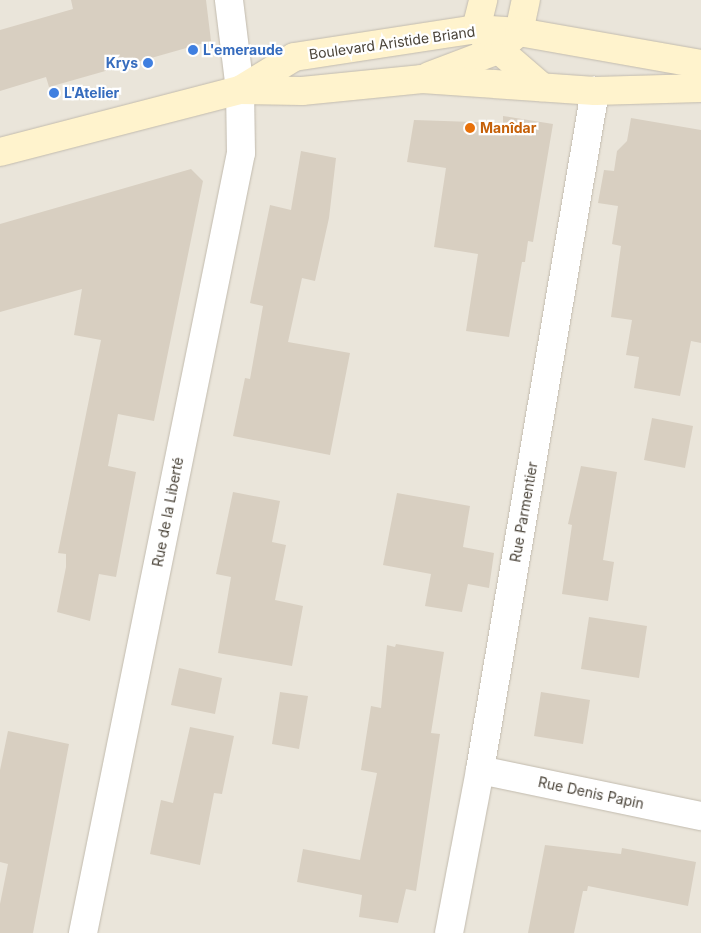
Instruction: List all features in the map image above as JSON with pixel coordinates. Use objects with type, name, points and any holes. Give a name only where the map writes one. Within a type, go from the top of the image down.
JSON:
[{"type":"main road","points":[[483,0],[476,29],[542,87]]},
{"type":"main road","points":[[422,79],[498,50],[519,32],[526,0]]},
{"type":"main road","name":"Boulevard Aristide Briand","points":[[240,90],[294,58],[476,29],[519,32],[701,64]]},
{"type":"main road","name":"Boulevard Aristide Briand","points":[[0,152],[240,90],[302,91],[422,79],[595,91],[701,88]]},
{"type":"street","name":"Rue de la Liberté","points":[[83,933],[241,153],[240,90],[229,0]]},
{"type":"street","name":"Rue Parmentier","points":[[449,933],[480,770],[595,91]]},
{"type":"street","name":"Rue Denis Papin","points":[[480,770],[701,816]]},
{"type":"shaded area","points":[[0,0],[701,0],[701,933],[0,933]]},
{"type":"building","points":[[71,0],[206,0],[211,41],[49,87],[46,77],[0,91],[0,30],[73,9]]},
{"type":"building","points":[[503,116],[553,124],[533,242],[528,241],[525,262],[522,262],[509,337],[466,331],[478,254],[434,247],[446,168],[407,162],[414,120],[503,123]]},
{"type":"building","points":[[631,118],[701,130],[701,343],[691,341],[680,396],[634,388],[639,357],[626,355],[632,320],[611,317],[621,246],[612,244],[618,206],[598,203],[604,170],[614,171],[617,151],[627,141]]},
{"type":"building","points":[[301,151],[336,158],[329,218],[315,281],[302,278],[288,342],[350,353],[330,455],[233,436],[245,378],[250,379],[263,306],[250,303],[270,205],[291,210]]},
{"type":"building","points":[[191,169],[203,181],[154,421],[118,414],[108,466],[136,472],[116,577],[99,574],[90,621],[57,612],[66,567],[66,554],[58,553],[101,340],[74,335],[82,289],[0,312],[0,224]]},
{"type":"building","points":[[652,418],[693,426],[685,468],[644,460]]},
{"type":"building","points":[[581,466],[617,472],[603,560],[614,562],[608,601],[562,594],[572,525],[568,524]]},
{"type":"building","points":[[233,492],[280,501],[272,542],[286,545],[275,600],[303,606],[292,666],[218,653],[231,577],[216,574]]},
{"type":"building","points":[[397,493],[470,506],[463,547],[494,553],[489,588],[468,584],[462,612],[425,606],[431,574],[383,565]]},
{"type":"building","points":[[589,617],[647,626],[639,678],[581,669]]},
{"type":"building","points":[[396,644],[444,652],[431,733],[440,734],[416,891],[406,889],[398,923],[359,917],[362,895],[297,882],[303,849],[360,860],[377,773],[361,770],[371,706],[381,708],[387,645],[395,647]]},
{"type":"building","points":[[179,668],[222,678],[215,714],[171,705]]},
{"type":"building","points":[[280,692],[308,696],[299,749],[272,744]]},
{"type":"building","points":[[541,692],[590,700],[583,744],[534,736]]},
{"type":"building","points":[[190,727],[234,736],[222,794],[214,793],[200,865],[150,854],[161,800],[173,803]]},
{"type":"building","points":[[8,731],[69,744],[33,933],[0,933],[0,904],[8,864],[0,862],[0,770]]},
{"type":"building","points":[[545,845],[621,854],[622,848],[696,862],[688,906],[588,886],[587,891],[583,891],[574,933],[528,933]]},
{"type":"place","name":"L'emeraude","points":[[193,50]]},
{"type":"place","name":"Krys","points":[[148,63]]},
{"type":"place","name":"L'Atelier","points":[[54,93]]},
{"type":"place","name":"Manîdar","points":[[470,128]]}]
